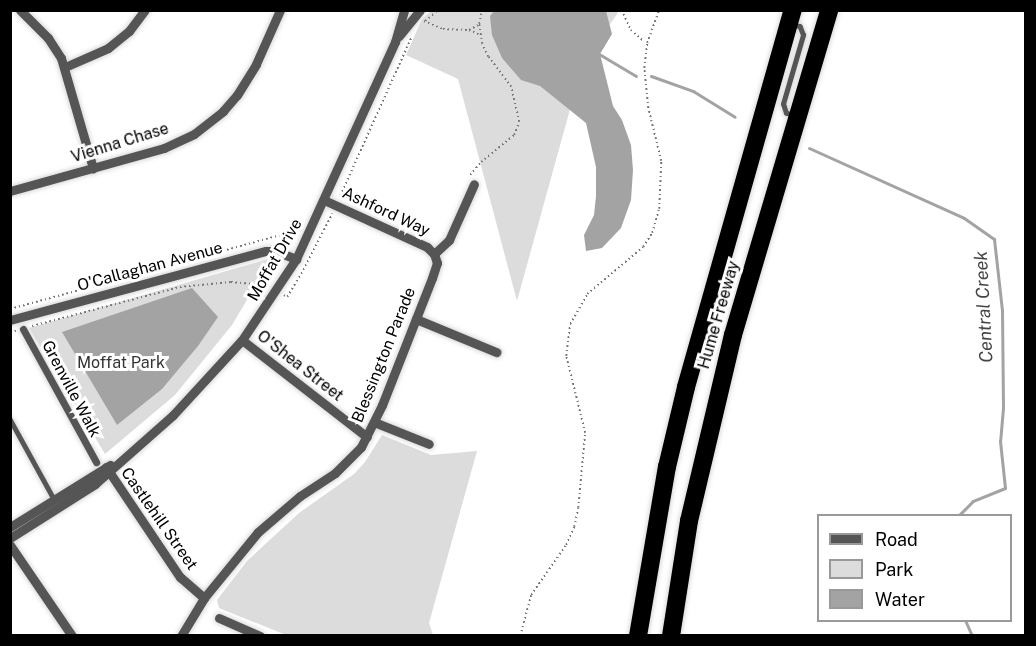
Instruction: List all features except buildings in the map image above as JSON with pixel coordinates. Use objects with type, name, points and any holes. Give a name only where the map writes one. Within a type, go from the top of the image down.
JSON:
[{"type":"highway","name":"Hume Freeway","points":[[670,636],[689,521],[707,436],[733,335],[829,10]]},
{"type":"highway","name":"Hume Freeway","points":[[638,636],[663,488],[686,387],[792,17]]},
{"type":"street","points":[[20,10],[48,38],[65,67],[93,168]]},
{"type":"street","points":[[65,67],[108,48],[129,31],[145,10]]},
{"type":"street","name":"Vienna Chase","points":[[10,190],[164,148],[208,124],[223,111],[248,80],[280,10]]},
{"type":"street","name":"Moffat Drive","points":[[10,527],[107,470],[126,456],[173,415],[242,340],[277,291],[296,259],[395,42],[404,10]]},
{"type":"street","name":"Moffat Drive","points":[[395,42],[417,14]]},
{"type":"street","points":[[434,254],[449,240],[471,180]]},
{"type":"street","name":"Ashford Way","points":[[324,200],[427,246],[434,254]]},
{"type":"street","name":"O'Callaghan Avenue","points":[[12,320],[266,251],[276,251],[296,259]]},
{"type":"street","name":"Blessington Parade","points":[[214,582],[258,532],[300,496],[346,464],[367,437],[436,267],[434,254]]},
{"type":"street","points":[[10,309],[12,320]]},
{"type":"street","points":[[416,319],[496,352]]},
{"type":"street","name":"Grenville Walk","points":[[23,329],[96,462]]},
{"type":"street","name":"O'Shea Street","points":[[242,340],[367,437]]},
{"type":"street","points":[[374,422],[429,444]]},
{"type":"street","name":"Moffat Drive","points":[[10,538],[83,493],[107,470]]},
{"type":"street","name":"Castlehill Street","points":[[107,470],[180,577],[204,597],[214,582]]},
{"type":"street","points":[[10,545],[72,636]]},
{"type":"street","points":[[181,636],[204,597]]},
{"type":"street","points":[[219,618],[260,636]]},
{"type":"lane","points":[[792,17],[800,27],[803,36],[783,104],[786,113],[798,117]]},
{"type":"lane","points":[[10,419],[54,500]]},
{"type":"path","points":[[419,28],[438,10]]},
{"type":"path","points":[[471,180],[482,162],[514,135],[519,122],[512,87],[488,57],[480,35],[479,24],[482,10]]},
{"type":"path","points":[[622,10],[631,30],[646,43]]},
{"type":"path","points":[[520,636],[531,595],[566,545],[574,527],[578,507],[585,433],[566,356],[570,324],[587,294],[643,247],[652,233],[659,209],[662,171],[645,88],[646,43],[659,10]]},
{"type":"path","points":[[417,14],[424,21],[443,29],[469,30],[480,35]]},
{"type":"path","points":[[469,30],[479,24]]},
{"type":"path","points":[[10,332],[189,286],[231,282],[263,284],[287,297],[314,251],[414,34]]},
{"type":"path","points":[[10,309],[298,231]]},
{"type":"green space","points":[[431,11],[619,11],[582,66],[517,301],[458,79],[406,55],[422,19]]},
{"type":"green space","name":"Moffat Park","points":[[272,258],[232,325],[175,395],[105,454],[29,328]]},
{"type":"green space","points":[[382,435],[431,455],[477,451],[429,623],[433,635],[286,635],[219,608],[217,600],[247,561],[299,513],[354,474],[365,462]]},
{"type":"water","points":[[495,10],[606,11],[612,34],[600,54],[613,106],[622,120],[631,145],[633,170],[631,200],[621,228],[602,248],[586,251],[584,235],[594,215],[596,167],[586,123],[540,86],[521,80],[502,58],[492,35],[490,16]]},
{"type":"water","points":[[192,288],[218,317],[198,346],[162,389],[117,425],[62,332]]},
{"type":"waterway","name":"Central Creek","points":[[599,54],[636,76]]},
{"type":"waterway","name":"Central Creek","points":[[651,76],[693,91],[735,117]]},
{"type":"waterway","name":"Central Creek","points":[[809,148],[964,218],[994,239],[1002,310],[1003,408],[1000,441],[1005,488],[973,501],[960,514]]},
{"type":"waterway","name":"Central Creek","points":[[966,622],[972,636]]}]
